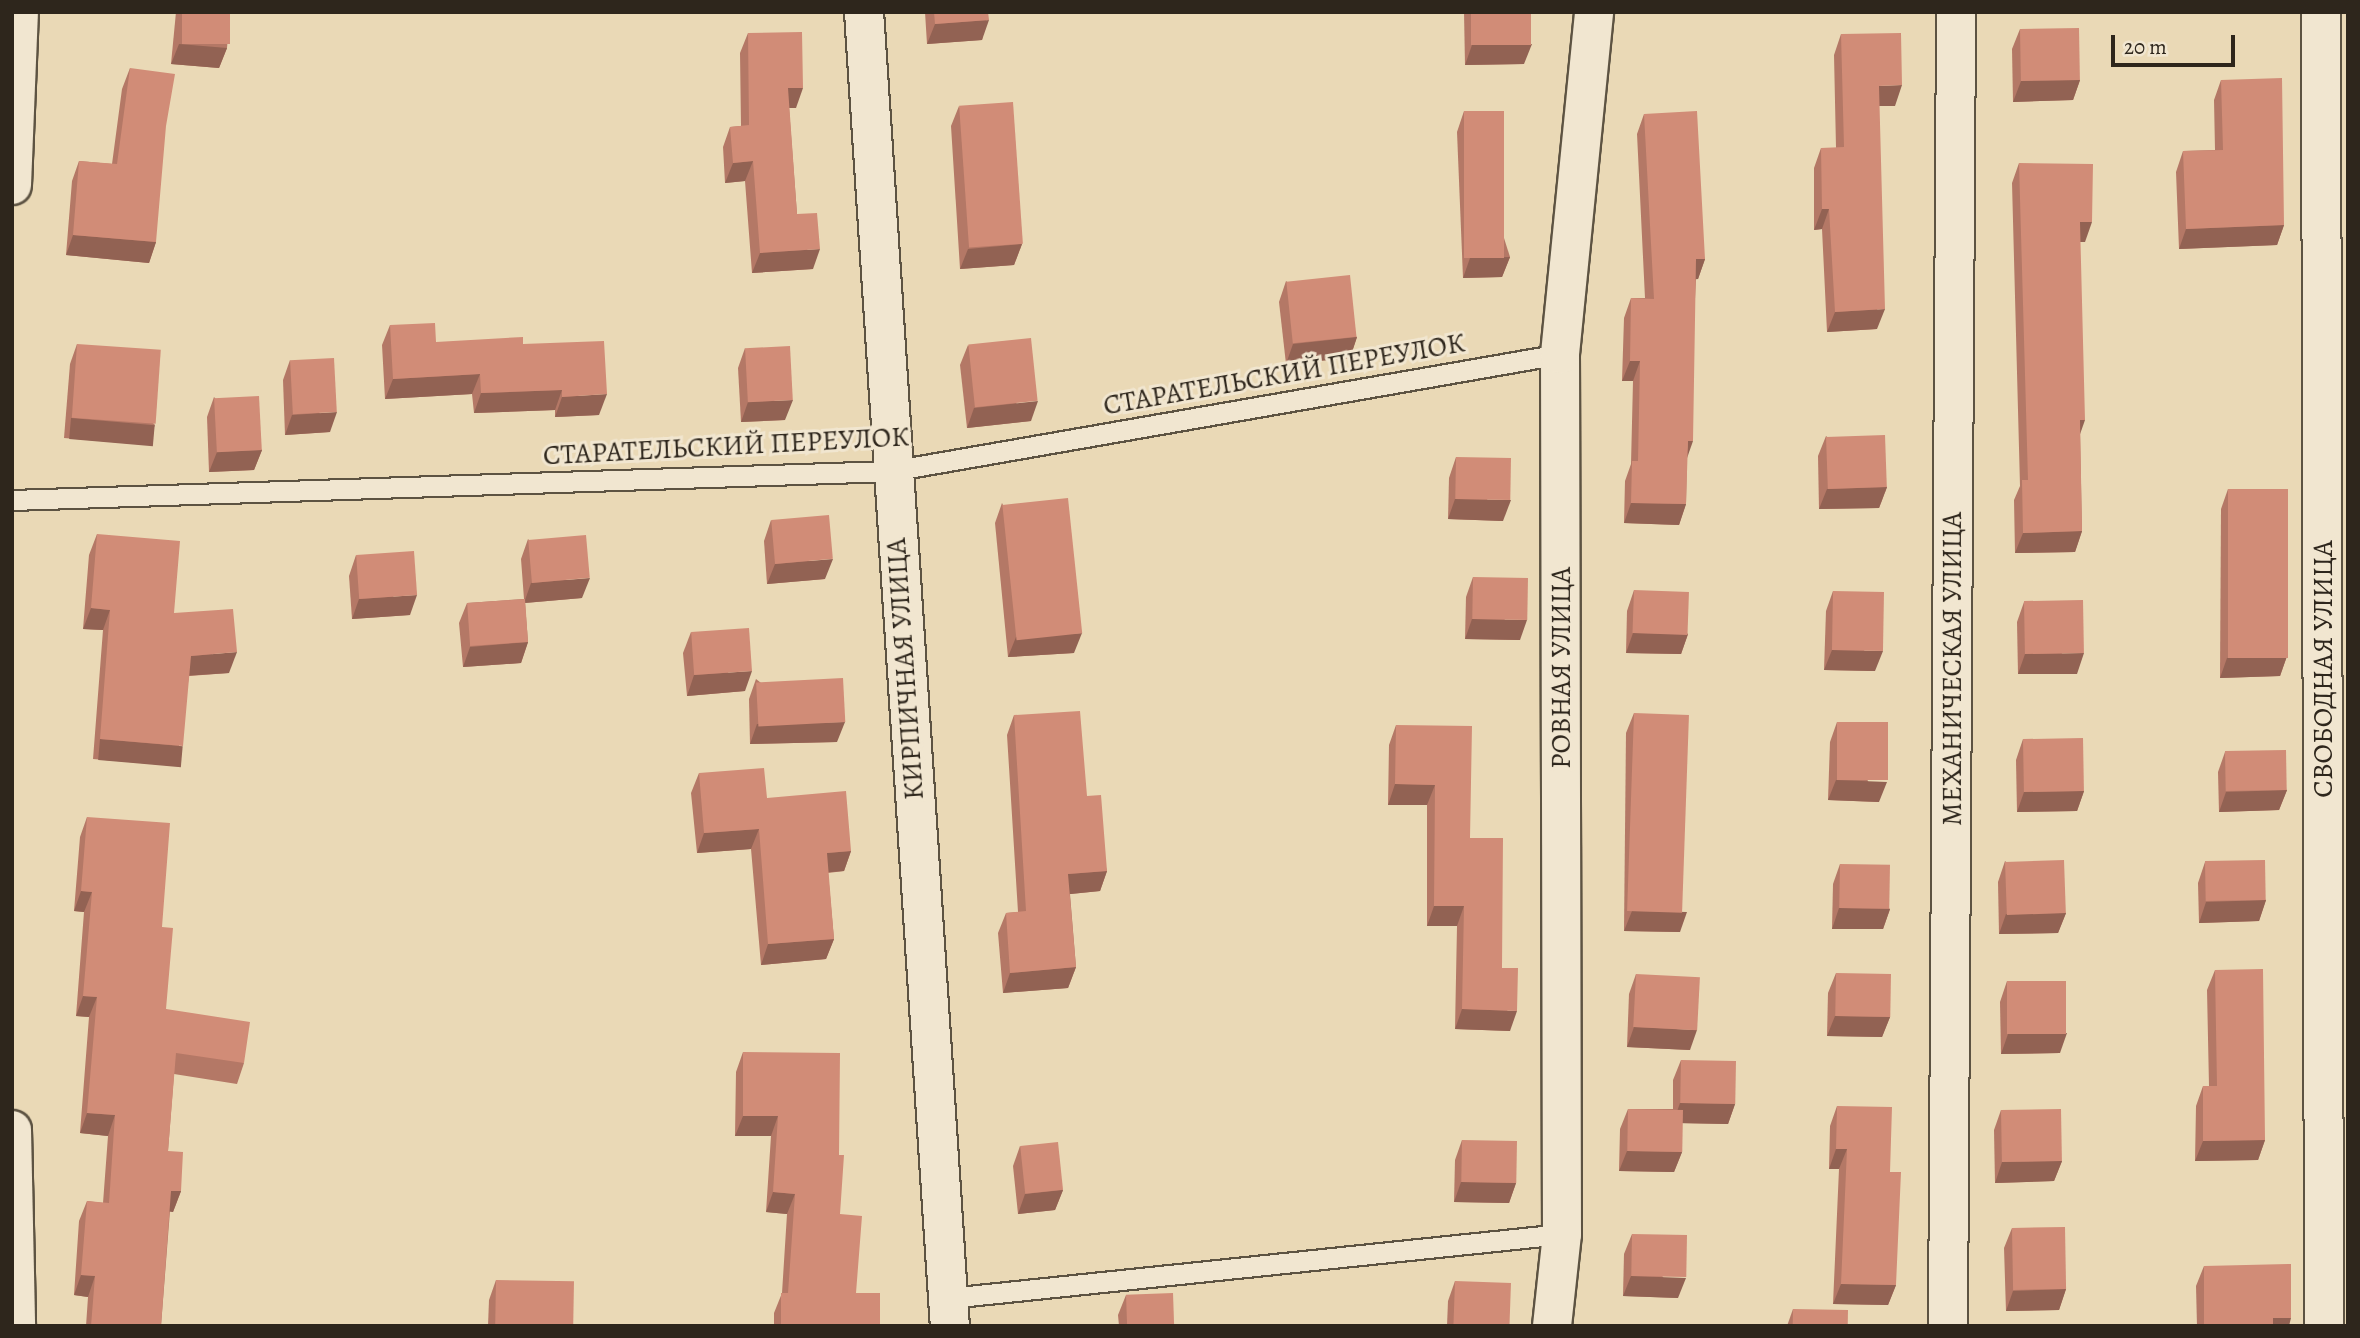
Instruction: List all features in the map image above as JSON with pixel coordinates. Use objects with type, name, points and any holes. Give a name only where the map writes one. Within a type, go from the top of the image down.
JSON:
[{"type":"street","points":[[12,185],[19,12]]},
{"type":"street","name":"КИРПИЧНАЯ УЛИЦА","points":[[864,12],[891,471],[949,1312]]},
{"type":"street","name":"РОВНАЯ УЛИЦА","points":[[1552,1326],[1562,1234],[1560,354],[1594,12]]},
{"type":"street","name":"МЕХАНИЧЕСКАЯ УЛИЦА","points":[[1948,1326],[1956,12]]},
{"type":"street","name":"СВОБОДНАЯ УЛИЦА","points":[[2321,12],[2324,1326]]},
{"type":"street","points":[[12,1130],[16,1326]]},
{"type":"lane","name":"СТАРАТЕЛЬСКИЙ ПЕРЕУЛОК","points":[[12,500],[891,471],[1560,354]]},
{"type":"lane","points":[[949,1312],[1562,1234]]},
{"type":"building","points":[[182,12],[230,12],[230,44],[182,44]]},
{"type":"building","points":[[934,12],[988,12],[989,20],[935,24]]},
{"type":"building","points":[[1471,12],[1531,12],[1531,45],[1471,45]]},
{"type":"building","points":[[2079,28],[2080,80],[2021,81],[2020,29]]},
{"type":"building","points":[[802,32],[803,88],[788,88],[797,214],[817,213],[820,249],[760,253],[753,161],[733,163],[730,127],[749,125],[748,33]]},
{"type":"building","points":[[1901,33],[1902,85],[1879,86],[1885,309],[1835,312],[1829,209],[1822,209],[1821,148],[1844,147],[1841,34]]},
{"type":"building","points":[[130,68],[175,74],[166,126],[156,242],[73,235],[79,161],[117,164]]},
{"type":"building","points":[[2282,78],[2284,225],[2186,229],[2183,151],[2223,150],[2221,80]]},
{"type":"building","points":[[1013,102],[1023,244],[969,247],[959,106]]},
{"type":"building","points":[[1464,111],[1504,111],[1504,258],[1464,258]]},
{"type":"building","points":[[1697,111],[1705,259],[1696,259],[1693,441],[1688,441],[1686,504],[1631,503],[1632,461],[1638,461],[1640,361],[1630,361],[1631,298],[1654,299],[1644,114]]},
{"type":"building","points":[[2019,163],[2093,164],[2092,222],[2080,222],[2085,420],[2080,420],[2082,531],[2023,533],[2022,480],[2028,480]]},
{"type":"building","points":[[1350,275],[1356,337],[1293,343],[1286,282]]},
{"type":"building","points":[[435,323],[436,342],[523,337],[523,344],[604,341],[607,394],[562,397],[562,390],[481,393],[480,374],[393,379],[390,325]]},
{"type":"building","points":[[1031,338],[1038,401],[975,407],[968,345]]},
{"type":"building","points":[[77,344],[161,350],[156,424],[72,418]]},
{"type":"building","points":[[790,346],[793,400],[748,402],[745,348]]},
{"type":"building","points":[[334,358],[337,412],[293,414],[290,360]]},
{"type":"building","points":[[259,396],[262,450],[217,452],[214,398]]},
{"type":"building","points":[[1885,435],[1887,487],[1828,489],[1826,437]]},
{"type":"building","points":[[1456,457],[1511,458],[1510,500],[1455,499]]},
{"type":"building","points":[[2228,489],[2288,489],[2288,658],[2228,658]]},
{"type":"building","points":[[1068,498],[1082,633],[1017,640],[1002,505]]},
{"type":"building","points":[[829,515],[833,559],[775,564],[771,520]]},
{"type":"building","points":[[97,534],[180,541],[174,613],[233,609],[237,652],[191,656],[183,746],[100,739],[110,610],[91,608]]},
{"type":"building","points":[[586,535],[590,578],[532,583],[528,540]]},
{"type":"building","points":[[414,551],[417,595],[359,599],[356,555]]},
{"type":"building","points":[[1473,577],[1528,578],[1527,620],[1472,619]]},
{"type":"building","points":[[1634,590],[1689,592],[1687,635],[1632,633]]},
{"type":"building","points":[[1833,591],[1884,592],[1883,651],[1832,650]]},
{"type":"building","points":[[525,599],[528,642],[470,646],[467,603]]},
{"type":"building","points":[[2083,600],[2084,653],[2025,654],[2024,601]]},
{"type":"building","points":[[749,628],[752,671],[694,675],[691,632]]},
{"type":"building","points":[[843,678],[845,722],[758,726],[756,683]]},
{"type":"building","points":[[1080,711],[1087,796],[1101,795],[1107,871],[1068,874],[1076,967],[1010,973],[1006,913],[1026,911],[1014,715]]},
{"type":"building","points":[[1634,713],[1689,715],[1682,913],[1627,911]]},
{"type":"building","points":[[1837,722],[1888,722],[1888,780],[1837,780]]},
{"type":"building","points":[[1396,725],[1472,726],[1470,838],[1503,838],[1502,968],[1518,968],[1517,1011],[1462,1009],[1464,906],[1434,906],[1435,785],[1395,784]]},
{"type":"building","points":[[2083,738],[2084,791],[2024,792],[2023,739]]},
{"type":"building","points":[[2286,750],[2287,790],[2226,791],[2225,751]]},
{"type":"building","points":[[764,768],[767,798],[846,791],[851,851],[827,853],[834,939],[768,944],[759,829],[704,833],[699,773]]},
{"type":"building","points":[[87,817],[170,823],[162,927],[173,928],[166,1009],[250,1022],[244,1063],[176,1053],[168,1151],[183,1152],[181,1191],[171,1191],[161,1326],[91,1326],[95,1276],[81,1275],[87,1201],[109,1203],[115,1115],[87,1113],[97,997],[83,996],[92,892],[81,891]]},
{"type":"building","points":[[2064,860],[2066,913],[2007,915],[2005,862]]},
{"type":"building","points":[[2265,860],[2266,900],[2206,901],[2205,861]]},
{"type":"building","points":[[1840,864],[1890,865],[1889,909],[1839,908]]},
{"type":"building","points":[[2263,969],[2265,1140],[2203,1141],[2203,1086],[2217,1086],[2215,970]]},
{"type":"building","points":[[1836,973],[1891,974],[1890,1017],[1835,1016]]},
{"type":"building","points":[[1636,974],[1700,977],[1697,1030],[1633,1027]]},
{"type":"building","points":[[2007,981],[2066,981],[2066,1034],[2007,1034]]},
{"type":"building","points":[[743,1052],[840,1053],[839,1155],[844,1155],[840,1214],[862,1216],[856,1293],[880,1293],[880,1326],[781,1326],[781,1293],[788,1293],[795,1194],[773,1192],[778,1116],[743,1116]]},
{"type":"building","points":[[1681,1060],[1736,1061],[1735,1104],[1680,1103]]},
{"type":"building","points":[[1837,1106],[1892,1107],[1890,1172],[1901,1172],[1896,1285],[1841,1284],[1847,1149],[1836,1149]]},
{"type":"building","points":[[1628,1109],[1683,1110],[1682,1152],[1627,1151]]},
{"type":"building","points":[[2061,1109],[2062,1161],[2002,1162],[2001,1110]]},
{"type":"building","points":[[1462,1140],[1517,1141],[1516,1183],[1461,1182]]},
{"type":"building","points":[[1058,1142],[1063,1190],[1025,1194],[1020,1146]]},
{"type":"building","points":[[2065,1227],[2066,1289],[2013,1290],[2012,1228]]},
{"type":"building","points":[[1632,1234],[1687,1235],[1686,1277],[1631,1276]]},
{"type":"building","points":[[2291,1264],[2291,1318],[2273,1318],[2273,1326],[2204,1326],[2204,1266]]},
{"type":"building","points":[[496,1280],[574,1281],[573,1326],[495,1325]]},
{"type":"building","points":[[1455,1281],[1511,1283],[1509,1326],[1453,1326]]},
{"type":"building","points":[[1173,1293],[1174,1326],[1127,1326],[1126,1295]]},
{"type":"building","points":[[1793,1309],[1848,1310],[1848,1326],[1793,1326]]}]
